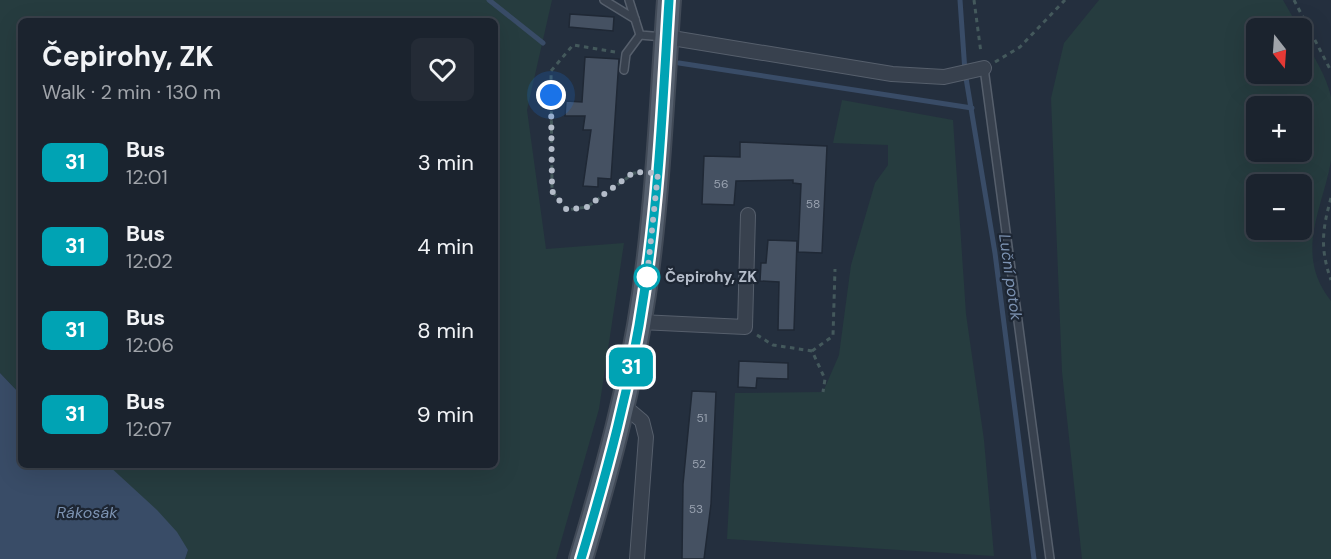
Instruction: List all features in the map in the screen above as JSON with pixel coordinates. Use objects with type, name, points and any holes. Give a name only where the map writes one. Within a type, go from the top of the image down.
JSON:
[{"type":"main road","points":[[582,559],[623,405],[640,322],[658,173],[669,0]]},
{"type":"street","points":[[666,37],[892,74],[944,77],[984,68]]},
{"type":"street","points":[[640,322],[745,327],[748,215]]},
{"type":"street","points":[[623,405],[642,421],[646,437],[637,559]]},
{"type":"lane","points":[[604,0],[635,19]]},
{"type":"lane","points":[[629,0],[640,35]]},
{"type":"lane","points":[[640,35],[666,37]]},
{"type":"lane","points":[[624,70],[626,54],[640,35]]},
{"type":"lane","points":[[984,68],[1050,559]]},
{"type":"path","points":[[974,0],[984,68],[1020,48],[1065,0]]},
{"type":"path","points":[[1294,0],[1331,71]]},
{"type":"path","points":[[626,54],[573,45],[551,71],[552,191],[567,210],[587,207],[634,172],[658,173]]},
{"type":"path","points":[[1331,198],[1325,220],[1322,253],[1331,280]]},
{"type":"path","points":[[745,327],[773,345],[812,351],[833,336],[835,268]]},
{"type":"path","points":[[812,351],[825,379],[824,392]]},
{"type":"green space","points":[[0,0],[552,0],[527,110],[546,249],[624,243],[599,409],[556,559],[185,559],[188,550],[111,468],[498,468],[498,18],[18,18],[18,392],[0,373]]},
{"type":"green space","points":[[1099,0],[1283,0],[1293,18],[1246,18],[1246,84],[1312,84],[1312,53],[1326,81],[1331,97],[1331,161],[1317,215],[1312,249],[1314,266],[1320,284],[1331,301],[1331,559],[1082,559],[1062,372],[1051,98],[1064,43]]},
{"type":"green space","points":[[842,100],[953,120],[966,314],[984,440],[994,556],[727,539],[735,393],[823,392],[839,355],[851,265],[875,183],[888,165],[888,145],[833,143]]},
{"type":"water","name":"Rákosák","points":[[0,373],[18,392],[18,468],[111,468],[157,510],[177,532],[188,550],[185,559],[0,559]]},
{"type":"building","points":[[570,14],[614,17],[613,31],[569,27]]},
{"type":"building","points":[[585,57],[619,59],[611,179],[598,178],[598,187],[583,186],[591,130],[583,130],[585,116],[565,116],[566,101],[582,102]]},
{"type":"building","points":[[740,142],[827,146],[822,253],[798,252],[801,184],[793,183],[793,180],[736,181],[734,205],[702,204],[704,156],[740,157]]},
{"type":"building","points":[[768,240],[797,241],[794,330],[778,330],[779,282],[760,281],[761,263],[766,263]]},
{"type":"building","points":[[739,361],[788,363],[788,379],[757,378],[756,388],[738,387]]},
{"type":"building","points":[[692,391],[716,392],[711,504],[704,559],[682,559],[683,484]]},
{"type":"waterway","points":[[489,0],[543,43]]},
{"type":"waterway","name":"Luční potok","points":[[960,0],[965,72],[995,253],[1034,559]]},
{"type":"waterway","points":[[679,63],[972,108]]},
{"type":"bus line","name":"31","points":[[581,559],[605,478],[623,405],[644,295],[658,173],[669,0]]},
{"type":"place","name":"Čepirohy, ZK","points":[[647,277]]},
{"type":"route","points":[[551,95],[552,191],[567,210],[587,207],[634,172],[658,173],[647,277]]}]
